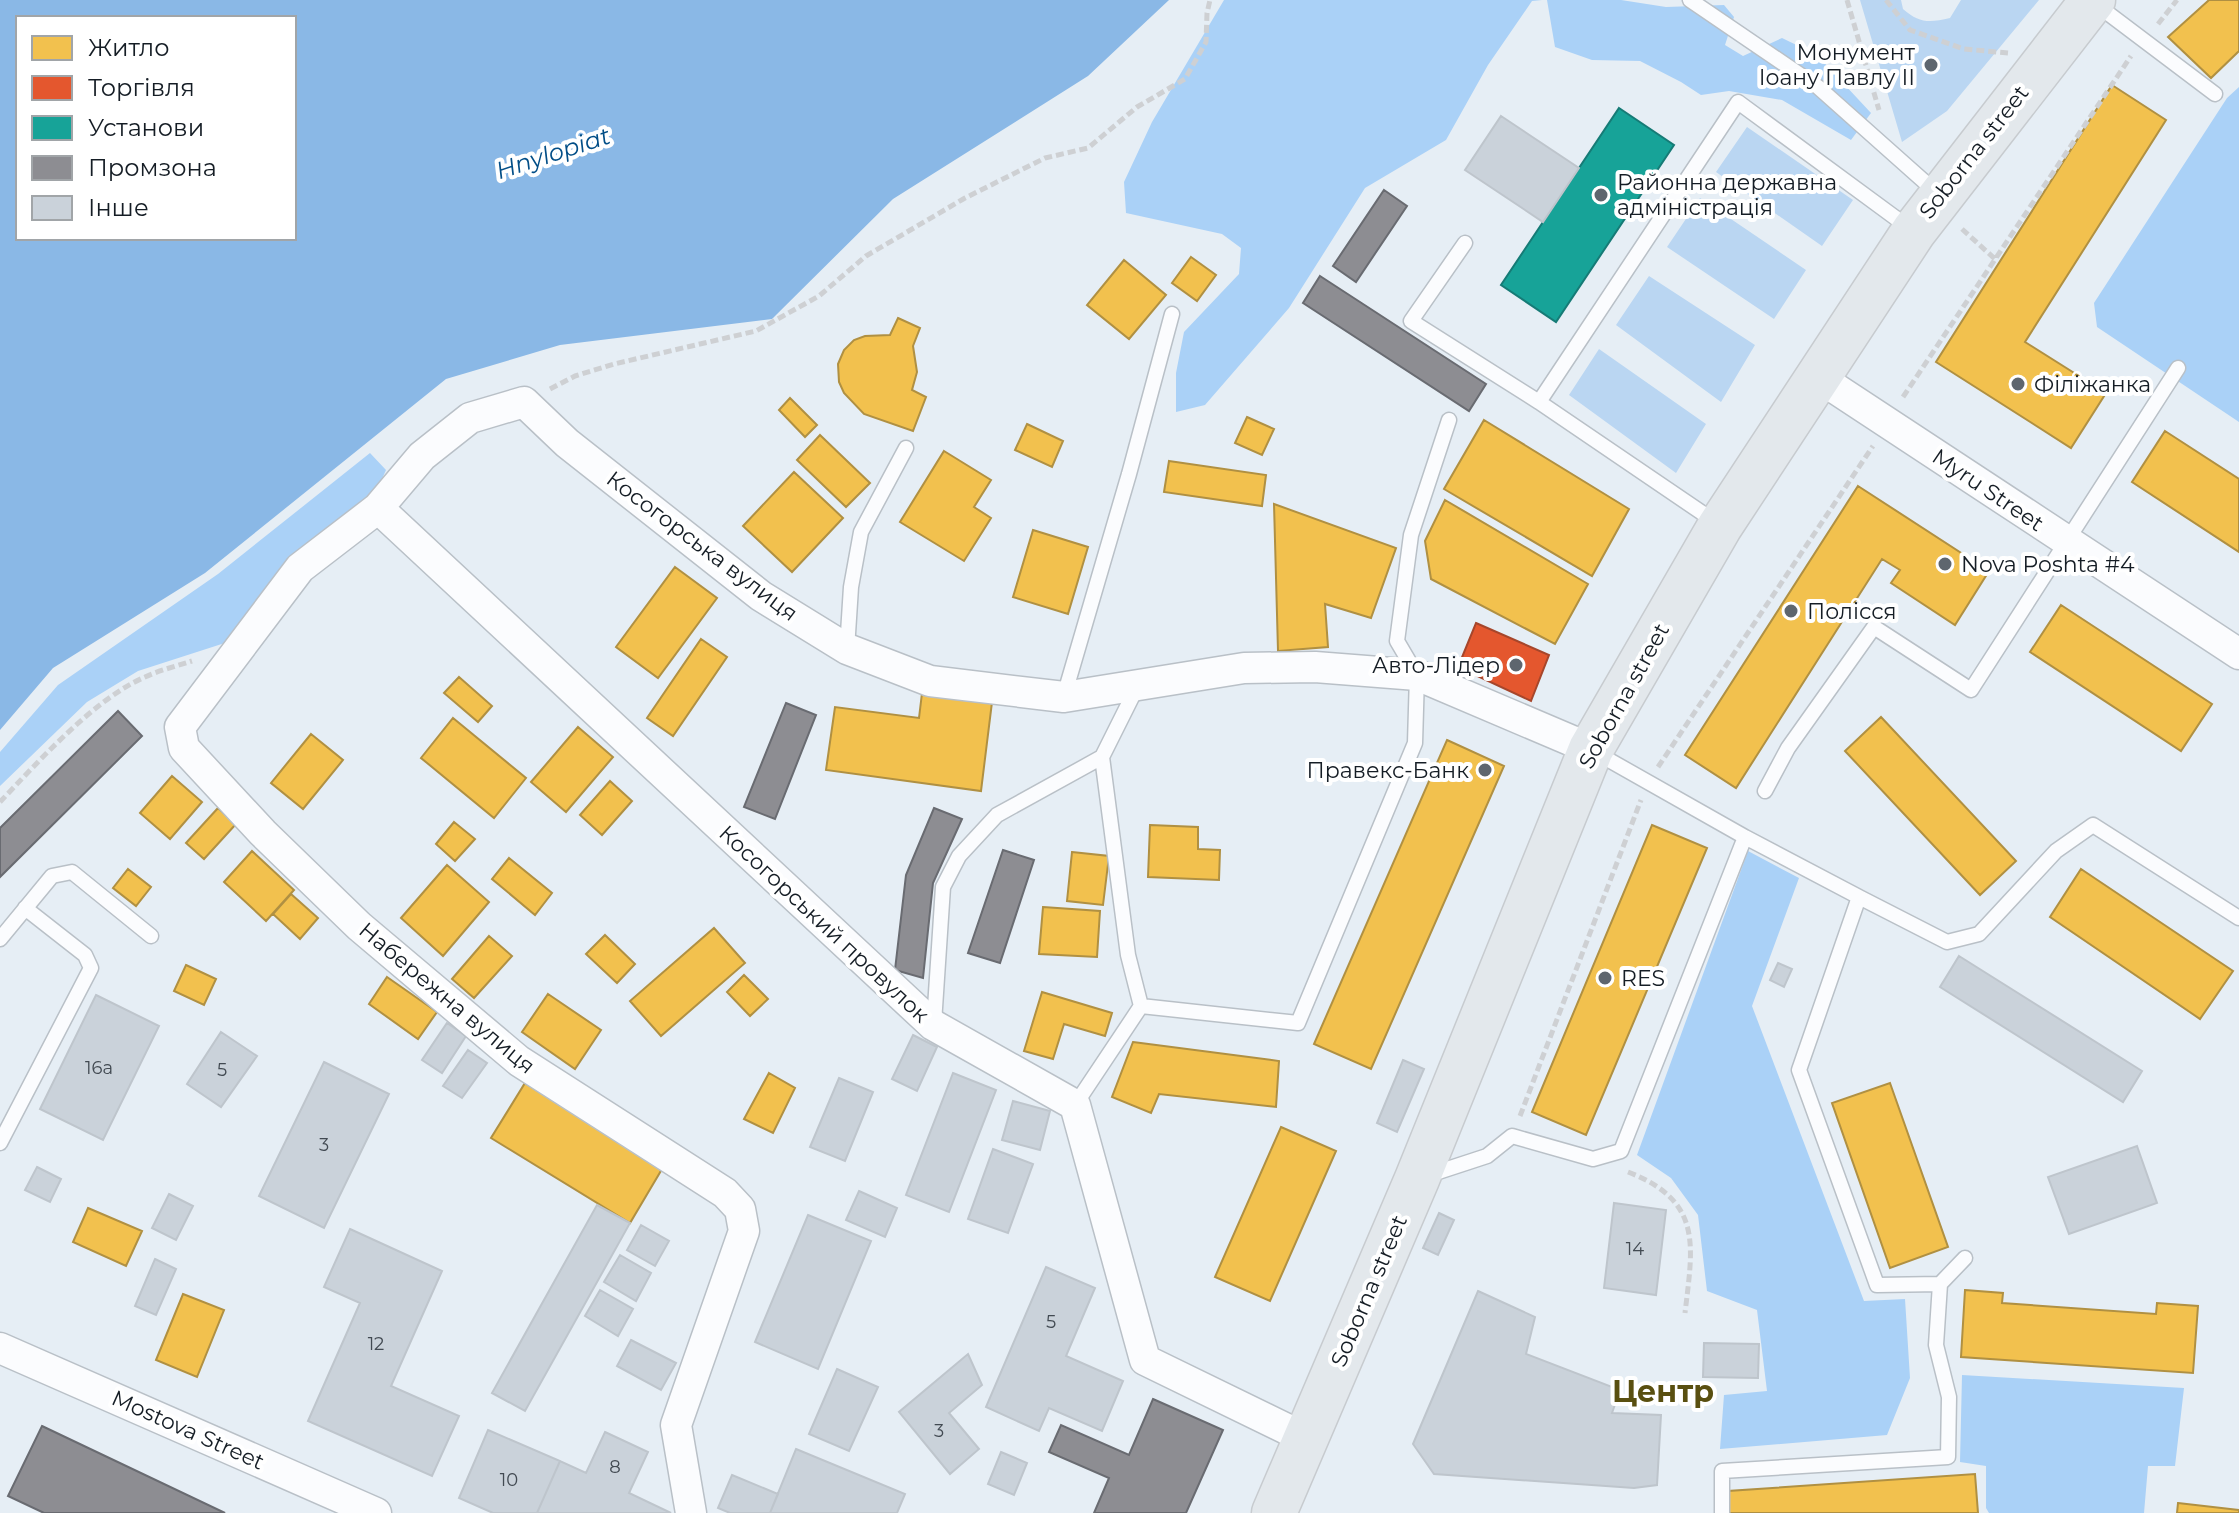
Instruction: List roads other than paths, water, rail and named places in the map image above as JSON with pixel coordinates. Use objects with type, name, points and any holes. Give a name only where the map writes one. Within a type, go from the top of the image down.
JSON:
[{"type":"main road","name":"Soborna street","points":[[1274,1513],[1417,1179],[1591,749],[1720,526],[1914,231],[1948,209],[2093,0]]},
{"type":"street","name":"Myru Street","points":[[1818,377],[2239,654]]},
{"type":"street","name":"Косогорська вулиця","points":[[378,508],[422,456],[470,418],[524,402],[567,443],[761,596],[847,649],[930,681],[1064,697],[1244,668],[1315,667],[1417,675],[1591,749]]},
{"type":"street","name":"Набережна вулиця","points":[[378,508],[300,568],[180,727],[184,748],[263,833],[359,926],[507,1052],[725,1193],[740,1209],[744,1231],[676,1425],[691,1513]]},
{"type":"street","name":"Косогорський провулок","points":[[378,508],[933,1025],[1075,1105]]},
{"type":"street","points":[[1075,1105],[1145,1360],[1305,1438]]},
{"type":"street","name":"Mostova Street","points":[[0,1348],[376,1513]]},
{"type":"lane","points":[[1690,0],[1818,87],[1948,209]]},
{"type":"lane","points":[[2093,0],[2215,94]]},
{"type":"lane","points":[[1539,402],[1738,102],[1914,231]]},
{"type":"lane","points":[[1465,243],[1411,321],[1539,402],[1720,526]]},
{"type":"lane","points":[[1064,697],[1172,314]]},
{"type":"lane","points":[[1765,791],[1788,748],[1874,627],[1971,690],[2178,368]]},
{"type":"lane","points":[[1141,1006],[1298,1023],[1415,743],[1417,675],[1397,641],[1411,535],[1449,420]]},
{"type":"lane","points":[[847,649],[851,587],[861,532],[906,448]]},
{"type":"lane","points":[[1075,1105],[1141,1006],[1128,955],[1102,757],[1137,687]]},
{"type":"lane","points":[[1591,749],[1745,837],[1947,942],[1979,934],[2056,851],[2093,825],[2239,918]]},
{"type":"lane","points":[[933,1025],[943,887],[959,856],[997,815],[1102,757]]},
{"type":"lane","points":[[1417,1179],[1487,1156],[1512,1136],[1593,1159],[1621,1151],[1745,837]]},
{"type":"lane","points":[[0,939],[52,876],[72,872],[151,936]]},
{"type":"lane","points":[[1859,897],[1799,1070],[1877,1285],[1940,1284]]},
{"type":"lane","points":[[0,1143],[91,968],[85,955],[25,908]]},
{"type":"lane","points":[[1722,1513],[1722,1471],[1948,1457],[1949,1397],[1936,1345],[1940,1284],[1965,1258]]},
{"type":"water","name":"Hnylopiat","points":[[0,0],[1169,0],[1088,76],[893,199],[772,319],[560,345],[446,379],[205,573],[53,668],[0,730]]},
{"type":"place","name":"Монумент Іоану Павлу ІІ","points":[[1931,65]]},
{"type":"place","name":"Районна державна адміністрація","points":[[1601,195]]},
{"type":"place","name":"Філіжанка","points":[[2018,384]]},
{"type":"place","name":"Nova Poshta #4","points":[[1945,564]]},
{"type":"place","name":"Полісся","points":[[1791,611]]},
{"type":"place","name":"Авто-Лідер","points":[[1516,665]]},
{"type":"place","name":"Правекс-Банк","points":[[1485,770]]},
{"type":"place","name":"RES","points":[[1605,978]]},
{"type":"district","name":"Центр","points":[[1663,1391]]}]
